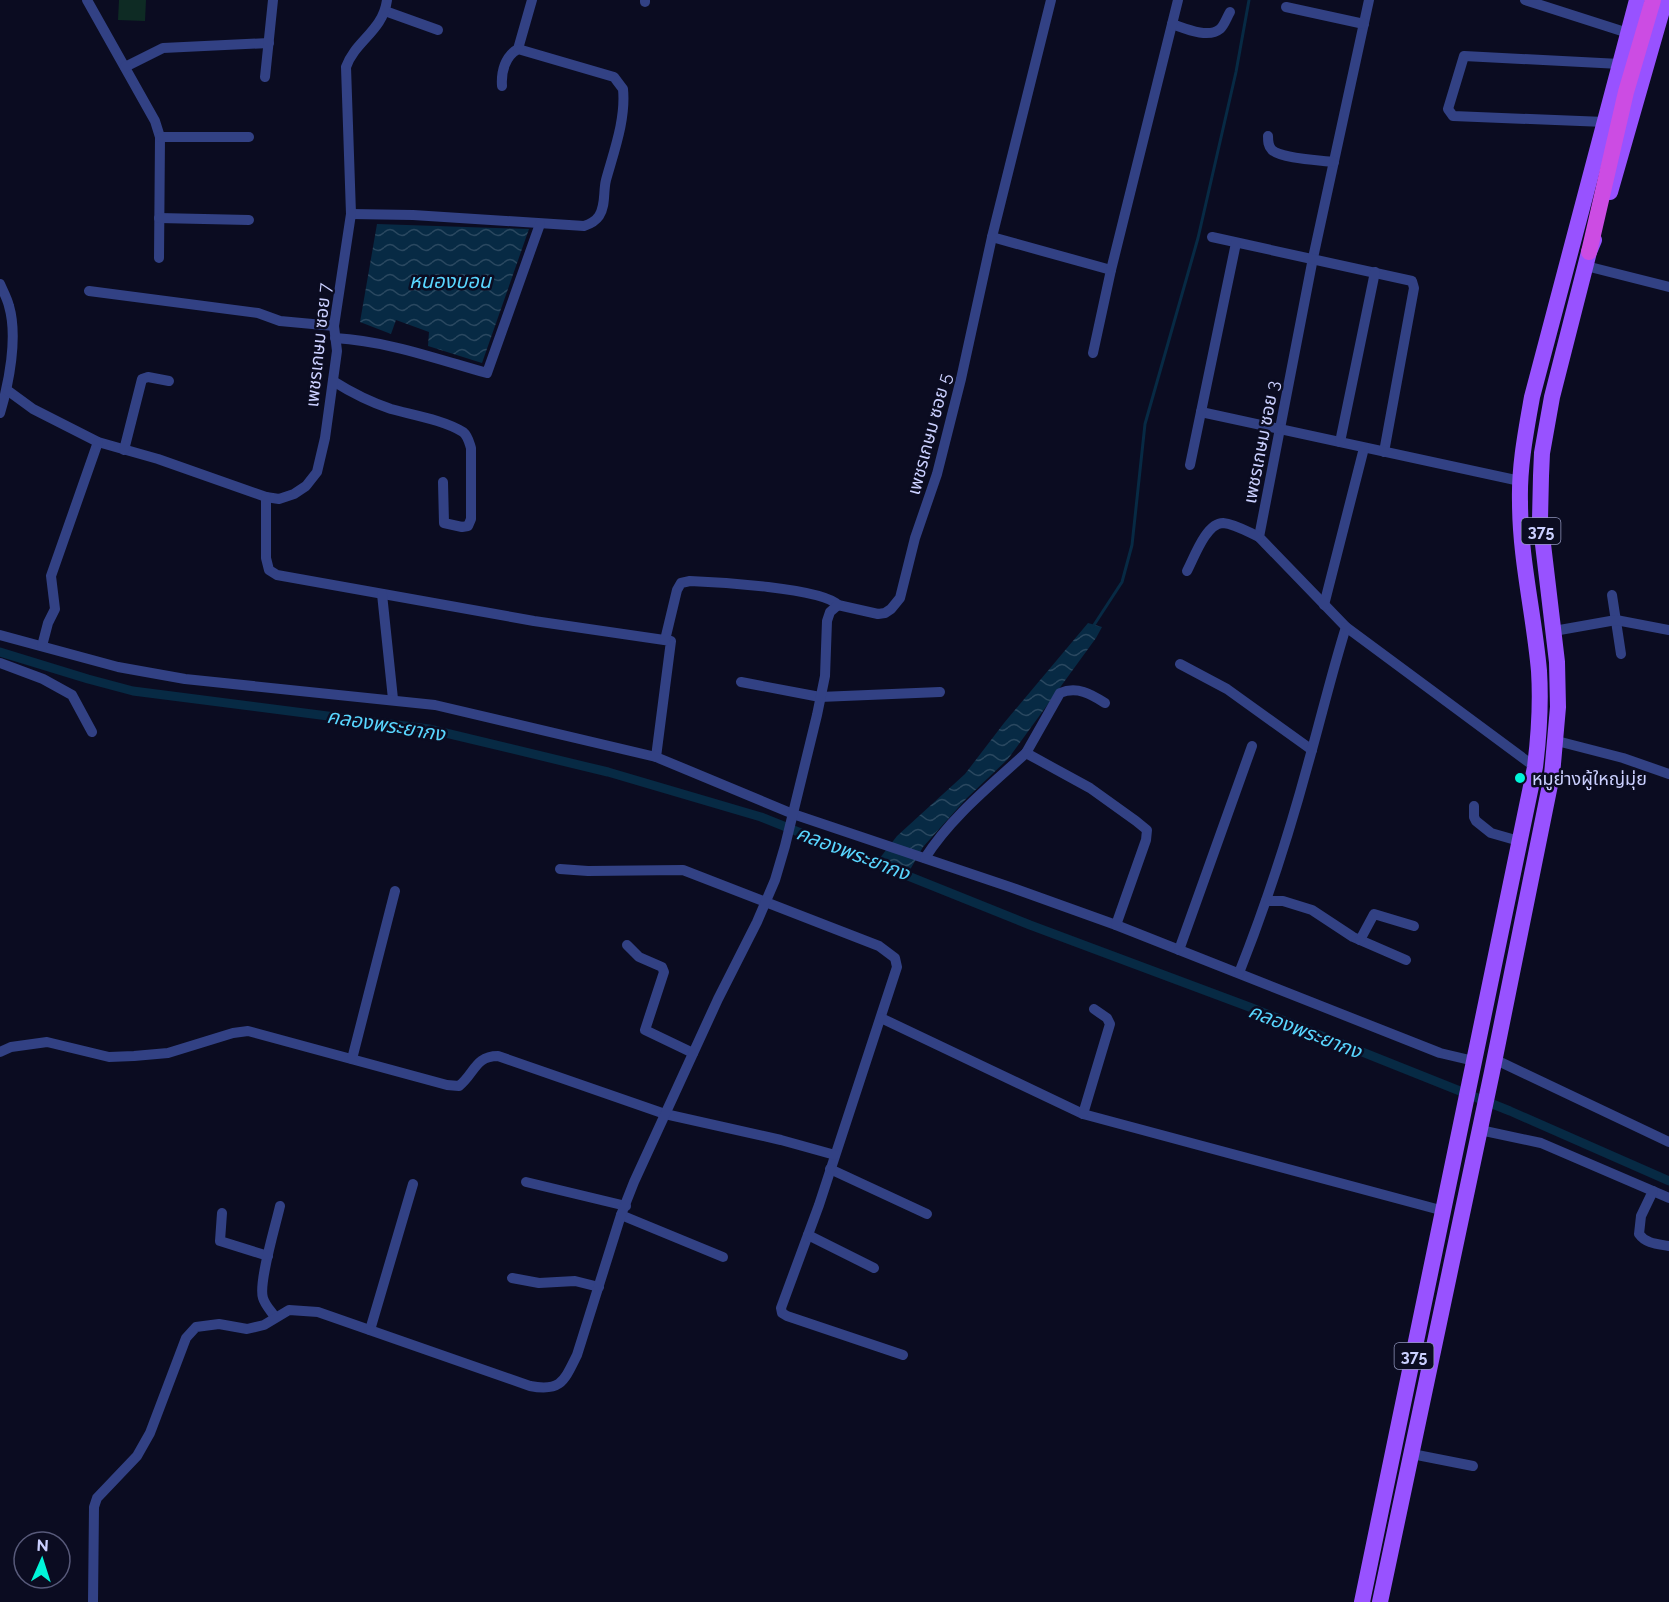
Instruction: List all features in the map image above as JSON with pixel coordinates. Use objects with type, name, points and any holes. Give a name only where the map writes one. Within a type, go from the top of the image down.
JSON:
[{"type":"highway","points":[[1587,259],[1626,92],[1653,0]]},
{"type":"main road","name":"375","points":[[1362,1602],[1535,767],[1540,687],[1523,550],[1520,482],[1523,446],[1532,397],[1637,0]]},
{"type":"main road","name":"375","points":[[1380,1602],[1493,1065],[1557,741],[1558,707],[1554,631],[1540,519],[1542,453],[1552,397],[1587,259],[1610,192],[1665,0]]},
{"type":"main road","points":[[1371,1560],[1388,1563]]},
{"type":"street","points":[[87,0],[155,121],[160,137],[159,258]]},
{"type":"street","points":[[266,77],[273,0]]},
{"type":"street","points":[[502,86],[501,77],[506,61],[518,49],[532,0]]},
{"type":"street","name":"เพชรเกษม ซอย 5","points":[[656,757],[670,640],[665,640],[677,590],[681,583],[690,581],[794,591],[832,599],[838,605],[878,614],[891,609],[900,598],[915,538],[943,453],[992,237],[1051,0]]},
{"type":"street","points":[[1093,353],[1111,270],[1178,0]]},
{"type":"street","name":"เพชรเกษม ซอย 3","points":[[1259,537],[1313,258],[1369,0]]},
{"type":"street","points":[[1525,0],[1628,33]]},
{"type":"street","points":[[386,5],[438,30]]},
{"type":"street","name":"เพชรเกษม ซอย 7","points":[[7,390],[33,409],[98,442],[198,472],[266,497],[279,499],[294,494],[306,486],[317,472],[325,438],[338,351],[334,326],[351,214],[346,67],[348,61],[378,24],[386,5]]},
{"type":"street","points":[[1286,7],[1364,24]]},
{"type":"street","points":[[1172,24],[1199,32],[1213,33],[1221,29],[1230,12]]},
{"type":"street","points":[[125,67],[163,48],[269,43]]},
{"type":"street","points":[[351,214],[413,215],[584,226],[597,220],[601,213],[606,182],[614,157],[623,108],[623,88],[614,77],[518,49]]},
{"type":"street","points":[[1605,122],[1453,116],[1448,109],[1464,56],[1620,64]]},
{"type":"street","points":[[1268,136],[1272,150],[1281,155],[1334,162]]},
{"type":"street","points":[[160,137],[249,138]]},
{"type":"street","points":[[159,218],[249,220]]},
{"type":"street","points":[[335,338],[357,339],[392,347],[487,373],[540,224]]},
{"type":"street","points":[[992,237],[1111,270]]},
{"type":"street","points":[[1212,237],[1409,279],[1414,284],[1384,452]]},
{"type":"street","points":[[1190,465],[1236,243]]},
{"type":"street","points":[[1587,259],[1669,287]]},
{"type":"street","points":[[1340,442],[1376,272]]},
{"type":"street","points":[[0,284],[9,306],[12,341],[7,390],[0,413]]},
{"type":"street","points":[[88,291],[258,313],[280,321],[334,326]]},
{"type":"street","points":[[124,450],[142,379],[148,377],[170,381]]},
{"type":"street","points":[[333,381],[359,398],[424,417],[463,432],[471,448],[471,519],[468,526],[444,523],[443,482]]},
{"type":"street","points":[[1201,412],[1520,482]]},
{"type":"street","points":[[42,646],[48,623],[56,609],[51,576],[98,442]]},
{"type":"street","points":[[1324,605],[1364,448]]},
{"type":"street","points":[[266,497],[266,558],[270,570],[277,575],[534,621],[665,640]]},
{"type":"street","points":[[1187,571],[1212,527],[1220,523],[1259,537],[1346,627],[1535,767]]},
{"type":"street","points":[[382,594],[393,699]]},
{"type":"street","points":[[1612,595],[1621,654]]},
{"type":"street","points":[[93,1602],[94,1507],[97,1498],[137,1456],[150,1433],[186,1338],[196,1327],[219,1324],[247,1329],[264,1325],[289,1310],[318,1312],[530,1386],[547,1389],[558,1386],[567,1376],[577,1355],[634,1182],[775,880],[793,816],[825,676],[827,621],[830,612],[838,605]]},
{"type":"street","points":[[1554,631],[1616,620],[1669,630]]},
{"type":"street","points":[[1239,973],[1266,901],[1312,750],[1346,627]]},
{"type":"street","points":[[0,635],[118,667],[185,678],[393,699],[463,711],[656,757],[793,816],[887,845],[1116,925],[1440,1053],[1474,1063]]},
{"type":"street","points":[[0,663],[66,690],[72,695],[92,732]]},
{"type":"street","points":[[1180,664],[1233,693],[1312,750]]},
{"type":"street","points":[[741,682],[820,698],[940,692]]},
{"type":"street","points":[[924,858],[938,837],[1026,753],[1060,693],[1078,690],[1105,703]]},
{"type":"street","points":[[1557,741],[1623,758],[1669,774]]},
{"type":"street","points":[[1179,950],[1252,746]]},
{"type":"street","points":[[1026,753],[1090,788],[1147,830],[1146,840],[1116,925]]},
{"type":"street","points":[[1474,806],[1474,817],[1487,831],[1520,841]]},
{"type":"street","points":[[560,869],[683,870],[879,946],[895,958],[897,967],[881,1018],[781,1308],[782,1313],[903,1356]]},
{"type":"street","points":[[352,1059],[395,891]]},
{"type":"street","points":[[1266,901],[1283,902],[1312,910],[1359,940],[1406,960]]},
{"type":"street","points":[[1359,940],[1374,914],[1414,927]]},
{"type":"street","points":[[627,945],[639,957],[662,968],[664,972],[645,1030],[693,1053]]},
{"type":"street","points":[[1083,1114],[1110,1024],[1107,1018],[1094,1009]]},
{"type":"street","points":[[881,1018],[1083,1114],[1444,1211]]},
{"type":"street","points":[[0,1052],[11,1047],[47,1042],[109,1057],[135,1056],[168,1053],[233,1033],[248,1031],[447,1085],[459,1086],[478,1062],[488,1056],[498,1056],[665,1114],[781,1140],[835,1155]]},
{"type":"street","points":[[1493,1065],[1669,1143]]},
{"type":"street","points":[[1481,1123],[1540,1143],[1669,1198]]},
{"type":"street","points":[[830,1169],[927,1214]]},
{"type":"street","points":[[526,1182],[624,1211],[723,1257]]},
{"type":"street","points":[[370,1330],[413,1184]]},
{"type":"street","points":[[1653,1191],[1641,1216],[1639,1234],[1650,1243],[1669,1246]]},
{"type":"street","points":[[275,1317],[263,1299],[262,1292],[280,1206]]},
{"type":"street","points":[[222,1213],[220,1241],[268,1256]]},
{"type":"street","points":[[808,1235],[874,1268]]},
{"type":"street","points":[[512,1278],[539,1283],[575,1281],[599,1287]]},
{"type":"street","points":[[1412,1454],[1473,1466]]},
{"type":"green space","points":[[119,0],[146,0],[145,21],[118,20]]},
{"type":"water","name":"หนองบอน","points":[[377,224],[529,229],[482,363],[428,346],[429,332],[396,320],[391,334],[360,322]]},
{"type":"water","points":[[1088,623],[1102,627],[1096,638],[1008,759],[966,799],[923,847],[907,875],[876,863],[897,836],[965,774],[1004,723]]},
{"type":"waterway","points":[[1092,628],[1122,582],[1132,545],[1145,424],[1198,238],[1236,72],[1249,0]]},
{"type":"waterway","name":"คลองพระยากง","points":[[0,652],[133,691],[429,729],[608,772],[761,817],[1030,925],[1252,1008],[1510,1111],[1669,1181]]},
{"type":"place","name":"หมูย่างผู้ใหญ่มุ่ย","points":[[1520,778]]}]
